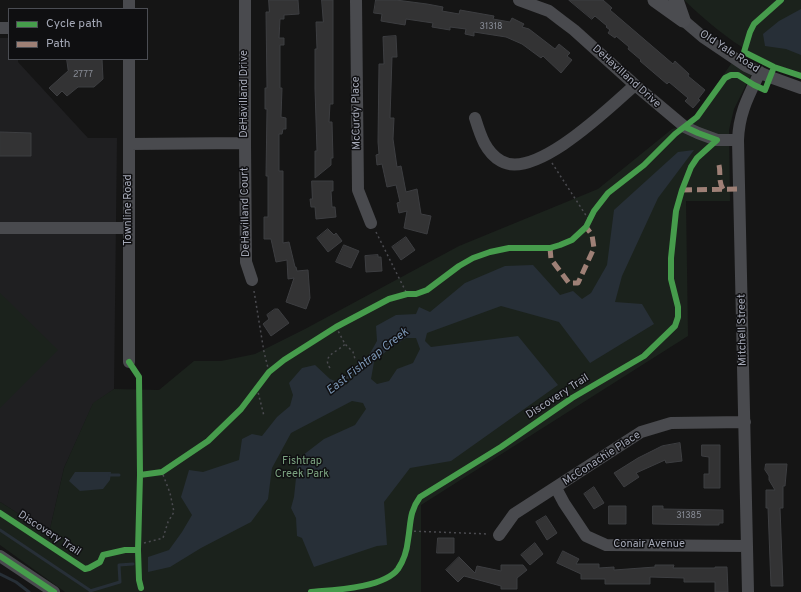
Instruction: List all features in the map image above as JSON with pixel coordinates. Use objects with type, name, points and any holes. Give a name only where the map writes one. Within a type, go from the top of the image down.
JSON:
[{"type":"main road","points":[[655,0],[683,20]]},
{"type":"main road","points":[[676,0],[683,20]]},
{"type":"street","name":"DeHavilland Drive","points":[[129,144],[245,144],[245,0]]},
{"type":"street","name":"McCurdy Place","points":[[356,0],[358,190],[371,223]]},
{"type":"street","name":"DeHavilland Drive","points":[[519,0],[549,11],[562,20],[685,127],[716,140],[738,140]]},
{"type":"street","name":"Old Yale Road","points":[[670,0],[683,20],[703,37],[746,66],[801,88]]},
{"type":"street","name":"Townline Road","points":[[129,60],[129,362]]},
{"type":"street","name":"Mitchell Street","points":[[748,592],[738,140],[742,111],[760,72]]},
{"type":"street","points":[[475,118],[482,138],[492,155],[502,162],[514,164],[529,162],[547,155],[579,134],[635,85]]},
{"type":"street","name":"DeHavilland Court","points":[[245,144],[246,262],[252,280]]},
{"type":"street","points":[[0,228],[129,228]]},
{"type":"street","name":"McConachie Place","points":[[499,535],[514,514],[641,432],[670,423],[745,422]]},
{"type":"street","name":"Conair Avenue","points":[[556,488],[586,536],[606,545],[747,546]]},
{"type":"street","points":[[0,556],[54,592]]},
{"type":"path","points":[[685,127],[697,117],[725,78],[731,75],[738,75],[754,86]]},
{"type":"path","points":[[547,155],[576,203],[590,218],[586,227]]},
{"type":"path","points":[[371,223],[406,295]]},
{"type":"path","points":[[252,280],[263,345],[264,416]]},
{"type":"path","points":[[330,332],[343,324]]},
{"type":"path","points":[[336,327],[345,344],[353,352],[355,359]]},
{"type":"path","points":[[330,368],[327,363],[328,357],[332,353],[340,350],[345,344]]},
{"type":"path","points":[[154,473],[162,472],[168,468]]},
{"type":"path","points":[[139,547],[144,543],[163,538],[168,522],[174,512],[170,493],[162,472]]},
{"type":"path","points":[[409,530],[499,535]]},
{"type":"path","points":[[139,536],[139,547]]},
{"type":"path","points":[[139,580],[143,590]]},
{"type":"shaded area","points":[[0,38],[8,38],[8,60],[18,60],[18,62],[88,138],[117,138],[114,389],[93,404],[64,468],[49,533],[0,502]]},
{"type":"green space","points":[[684,0],[801,0],[801,74],[776,65],[743,48],[716,29]]},
{"type":"green space","name":"Fishtrap Creek Park","points":[[733,61],[752,73],[734,109],[729,130],[730,201],[686,201],[688,336],[421,505],[421,592],[65,592],[0,545],[0,502],[49,533],[64,468],[93,403],[114,389],[159,390],[194,361],[221,361],[255,354],[305,329],[459,246],[598,189],[672,129],[690,123]]},
{"type":"green space","points":[[0,293],[58,350],[0,408]]},
{"type":"water","points":[[801,9],[801,55],[786,49],[765,46],[763,34],[779,21]]},
{"type":"water","points":[[694,150],[658,198],[622,276],[615,302],[642,304],[654,324],[590,363],[559,322],[501,306],[427,333],[425,341],[431,347],[518,336],[558,385],[451,461],[410,468],[384,502],[387,545],[377,546],[314,567],[302,538],[297,536],[296,518],[291,508],[294,497],[298,459],[324,439],[355,425],[366,409],[363,403],[352,401],[291,433],[272,468],[268,499],[251,522],[201,548],[170,567],[148,572],[148,557],[169,550],[192,515],[181,497],[189,470],[203,472],[239,460],[242,439],[252,434],[262,436],[277,417],[290,406],[293,395],[289,383],[302,368],[315,365],[330,379],[346,385],[360,371],[377,341],[376,326],[396,315],[416,314],[419,307],[430,312],[465,283],[505,266],[533,265],[560,295],[573,291],[582,299],[591,293],[607,265],[614,210],[678,152]],"holes":[[[406,338],[416,338],[420,349],[413,363],[397,369],[389,381],[377,384],[371,379],[374,362],[391,347]]]},
{"type":"water","points":[[75,472],[111,472],[110,480],[103,489],[80,491],[69,481]]},
{"type":"building","points":[[269,0],[298,0],[299,14],[284,15],[284,19],[280,19],[279,38],[284,38],[284,45],[280,45],[280,88],[282,88],[281,117],[286,118],[286,129],[283,129],[282,134],[279,134],[279,171],[283,171],[283,243],[289,242],[297,271],[308,270],[310,298],[306,309],[286,302],[294,278],[288,279],[287,260],[276,262],[271,239],[264,239],[264,217],[268,217],[268,176],[266,176],[267,109],[265,109],[265,88],[267,88],[266,12],[269,12]]},
{"type":"building","points":[[322,0],[333,0],[333,104],[330,104],[329,122],[332,122],[333,158],[331,158],[331,165],[315,178],[315,151],[317,151],[315,89],[315,49],[317,49],[316,22],[323,22]]},
{"type":"building","points":[[376,0],[396,0],[427,4],[443,7],[442,11],[459,14],[460,10],[494,16],[493,19],[510,22],[512,18],[524,24],[522,27],[529,29],[555,49],[559,44],[570,53],[567,56],[572,60],[561,73],[543,56],[541,58],[522,44],[506,37],[474,32],[474,36],[465,34],[466,29],[450,27],[450,30],[432,27],[433,23],[406,19],[405,25],[381,21],[382,14],[374,13]]},
{"type":"building","points":[[569,0],[603,0],[612,8],[610,10],[673,64],[675,61],[689,74],[688,76],[705,90],[698,99],[700,100],[693,108],[685,101],[688,98],[669,82],[667,84],[640,61],[641,60],[628,49],[629,47],[616,36],[615,38],[608,33],[610,30],[606,27],[607,26],[595,16],[592,19]]},
{"type":"building","points":[[396,36],[397,57],[392,57],[390,118],[394,118],[393,139],[397,167],[401,166],[406,192],[417,189],[421,214],[431,216],[427,234],[404,228],[407,211],[399,213],[397,203],[400,202],[396,185],[387,187],[382,164],[377,165],[376,155],[379,154],[379,64],[384,64],[383,37]]},
{"type":"building","points":[[67,60],[102,60],[103,79],[94,87],[78,87],[67,96],[62,91],[57,96],[49,88],[68,71]]},
{"type":"building","points":[[0,132],[31,133],[31,156],[0,156]]},
{"type":"building","points":[[312,181],[333,181],[333,191],[331,191],[332,207],[335,207],[336,217],[316,219],[315,207],[311,207],[310,199],[312,199]]},
{"type":"building","points":[[328,229],[334,235],[336,233],[342,241],[328,252],[317,238]]},
{"type":"building","points":[[406,237],[415,250],[401,260],[392,247]]},
{"type":"building","points":[[344,245],[359,251],[351,268],[336,262]]},
{"type":"building","points":[[378,255],[378,257],[381,257],[382,271],[366,272],[365,256]]},
{"type":"building","points":[[275,309],[278,309],[289,323],[271,336],[263,324],[269,319],[267,315]]},
{"type":"building","points":[[680,443],[682,461],[666,463],[665,460],[636,473],[639,477],[624,487],[614,473],[638,458],[662,446]]},
{"type":"building","points":[[702,445],[720,445],[720,488],[704,488],[704,474],[709,474],[709,457],[702,456]]},
{"type":"building","points":[[766,464],[787,464],[785,486],[783,486],[783,508],[780,508],[783,586],[771,586],[766,490],[775,490],[765,470]]},
{"type":"building","points":[[594,487],[604,503],[594,509],[584,494]]},
{"type":"building","points":[[609,506],[626,506],[626,524],[609,524]]},
{"type":"building","points":[[653,506],[663,506],[663,509],[723,510],[723,523],[719,523],[719,525],[653,524]]},
{"type":"building","points":[[546,516],[557,533],[547,540],[536,522]]},
{"type":"building","points":[[438,538],[454,538],[454,553],[437,553]]},
{"type":"building","points":[[535,543],[543,554],[530,565],[521,555]]},
{"type":"building","points":[[563,551],[579,559],[576,564],[599,564],[599,568],[614,567],[614,570],[655,567],[655,565],[674,565],[673,568],[727,567],[728,592],[715,592],[715,582],[684,582],[684,578],[650,577],[650,584],[605,584],[605,579],[581,579],[581,574],[557,563]]},
{"type":"building","points":[[459,557],[475,573],[477,566],[501,571],[501,565],[523,565],[527,570],[517,578],[517,589],[501,589],[501,586],[464,576],[458,582],[446,570]]},
{"type":"waterway","name":"East Fishtrap Creek","points":[[338,385],[368,361]]},
{"type":"waterway","points":[[110,475],[119,475]]},
{"type":"waterway","points":[[0,530],[91,591]]},
{"type":"waterway","name":"East Fishtrap Creek","points":[[90,591],[120,582],[119,565],[133,564]]},
{"type":"waterway","name":"East Fishtrap Creek","points":[[0,574],[16,582],[29,592]]},
{"type":"marked path","points":[[719,165],[723,189]]},
{"type":"marked path","points":[[682,190],[740,189]]},
{"type":"marked path","points":[[550,248],[551,259],[569,283],[578,283],[594,248],[592,235],[586,227]]},
{"type":"cycle path","points":[[781,0],[754,24],[744,52],[774,67],[801,76]]},
{"type":"cycle path","points":[[140,475],[162,472],[208,441],[241,409],[269,372],[284,360],[336,327],[389,299],[407,294],[416,294],[427,290],[459,266],[473,258],[490,252],[509,248],[550,248],[572,240],[586,227],[594,211],[608,193],[644,165],[675,134],[697,117],[725,78],[731,75],[738,75],[765,90],[774,67]]},
{"type":"cycle path","name":"Discovery Trail","points":[[311,592],[358,587],[382,580],[391,575],[398,569],[405,555],[412,513],[416,502],[420,497],[501,447],[572,398],[644,356],[675,326],[678,317],[678,307],[671,279],[671,258],[676,211],[691,167],[697,158],[717,140],[685,127]]},
{"type":"cycle path","points":[[129,362],[139,377],[140,475],[138,550],[139,580],[141,588]]},
{"type":"cycle path","name":"Discovery Trail","points":[[0,513],[85,569],[100,562],[103,555],[125,550],[138,550]]},
{"type":"cycle path","points":[[0,556],[54,592]]}]
